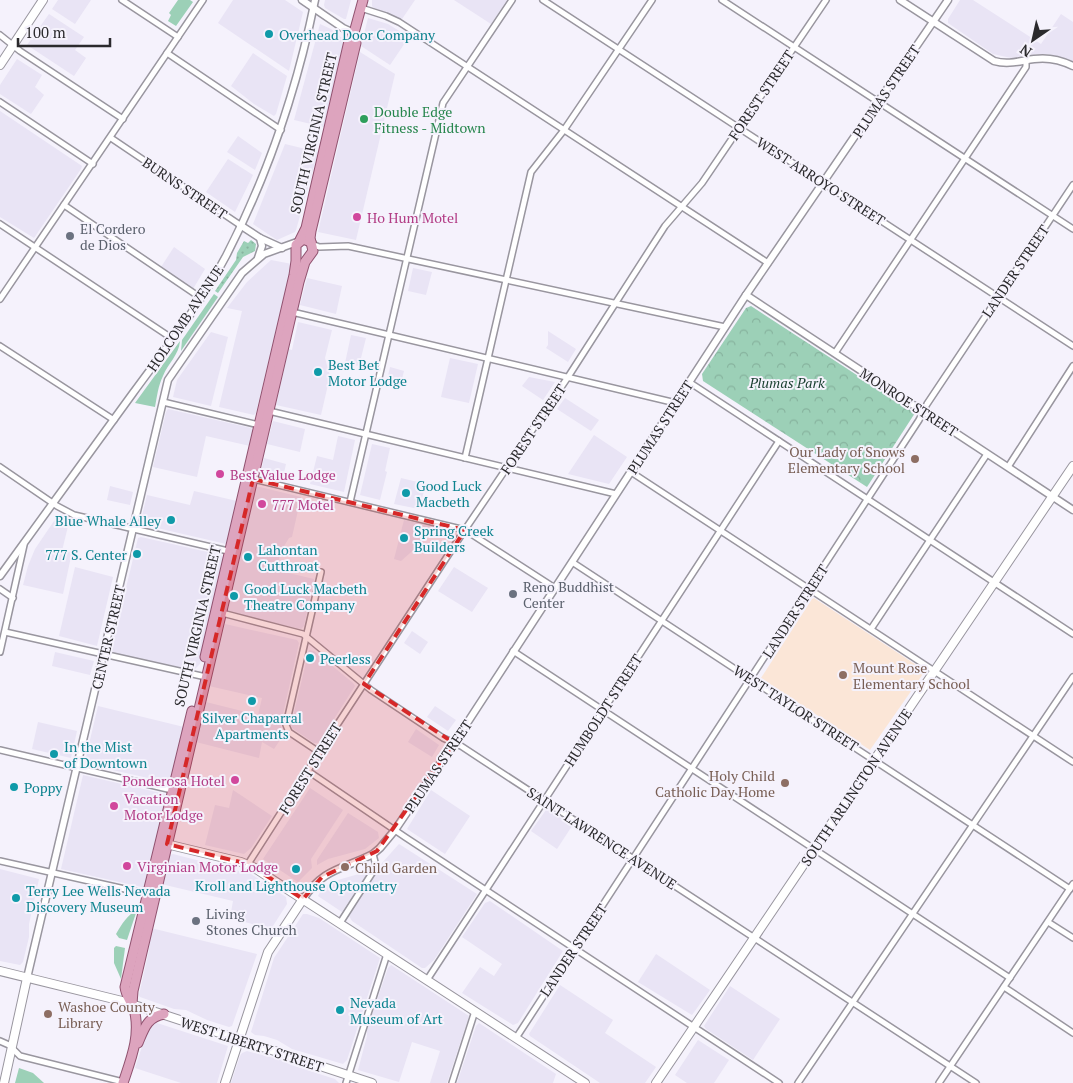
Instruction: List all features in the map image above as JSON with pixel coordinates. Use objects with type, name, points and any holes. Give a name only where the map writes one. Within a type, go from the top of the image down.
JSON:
[{"type":"main road","points":[[0,65],[44,0]]},
{"type":"main road","name":"SOUTH VIRGINIA STREET","points":[[298,241],[306,228],[349,41],[354,33],[362,4]]},
{"type":"main road","name":"SOUTH VIRGINIA STREET","points":[[312,243],[313,223],[356,43],[354,33]]},
{"type":"main road","points":[[306,239],[312,243],[313,251],[309,256],[301,257],[296,252],[295,248],[298,241],[306,239]]},
{"type":"main road","name":"SOUTH VIRGINIA STREET","points":[[132,1004],[127,996],[125,987],[147,894],[164,843],[232,555],[228,551],[293,280],[296,252]]},
{"type":"main road","name":"SOUTH VIRGINIA STREET","points":[[123,1082],[134,1052],[136,1027],[132,1004],[133,991],[147,932],[172,790],[222,613],[225,582],[253,479],[292,312],[305,262],[309,256]]},
{"type":"main road","name":"SOUTH ARLINGTON AVENUE","points":[[656,1083],[1073,466]]},
{"type":"main road","points":[[248,470],[249,475],[253,479]]},
{"type":"main road","points":[[164,843],[248,864],[585,1083]]},
{"type":"main road","points":[[147,894],[150,899],[145,920],[147,932]]},
{"type":"main road","points":[[225,1083],[268,952],[303,898]]},
{"type":"main road","name":"WEST LIBERTY STREET","points":[[0,971],[132,1004],[239,1038],[347,1079],[372,1083]]},
{"type":"main road","name":"CENTER STREET","points":[[4,1083],[28,978]]},
{"type":"main road","points":[[134,1052],[148,1022],[164,1014]]},
{"type":"street","points":[[122,0],[178,37]]},
{"type":"street","points":[[0,299],[204,0]]},
{"type":"street","points":[[302,0],[343,28],[354,33]]},
{"type":"street","name":"HOLCOMB AVENUE","points":[[0,576],[173,339],[201,298],[226,255],[262,178],[280,130],[300,66],[315,0]]},
{"type":"street","points":[[350,502],[443,103],[512,0]]},
{"type":"street","name":"WEST ARROYO STREET","points":[[544,0],[1073,346]]},
{"type":"street","points":[[465,458],[531,172],[564,130],[652,0]]},
{"type":"street","points":[[722,0],[1073,229]]},
{"type":"street","name":"FOREST STREET","points":[[248,864],[319,752],[568,377],[665,226],[699,187],[826,0]]},
{"type":"street","points":[[900,0],[994,61],[1010,63],[1049,58],[1073,66]]},
{"type":"street","name":"PLUMAS STREET","points":[[303,898],[311,886],[322,876],[373,854],[395,830],[454,743],[746,295],[948,0]]},
{"type":"street","points":[[362,4],[396,20],[768,263]]},
{"type":"street","points":[[0,35],[123,119]]},
{"type":"street","points":[[167,54],[280,130]]},
{"type":"street","points":[[835,353],[1026,67],[1026,60]]},
{"type":"street","points":[[0,102],[93,164]]},
{"type":"street","name":"BURNS STREET","points":[[110,138],[260,238],[282,248]]},
{"type":"street","name":"LANDER STREET","points":[[516,1038],[810,589],[997,297],[1073,185]]},
{"type":"street","points":[[64,205],[201,298]]},
{"type":"street","points":[[0,224],[173,339]]},
{"type":"street","points":[[258,258],[262,246],[260,238]]},
{"type":"street","name":"CENTER STREET","points":[[28,978],[168,380],[238,277],[258,258],[268,252],[298,241]]},
{"type":"street","points":[[312,243],[319,247],[348,246],[725,327]]},
{"type":"street","name":"MONROE STREET","points":[[746,295],[1073,510]]},
{"type":"street","points":[[292,312],[676,403]]},
{"type":"street","points":[[0,346],[114,420]]},
{"type":"street","points":[[1008,467],[1073,366]]},
{"type":"street","points":[[689,382],[1073,634]]},
{"type":"street","points":[[163,402],[259,425]]},
{"type":"street","points":[[269,411],[616,494]]},
{"type":"street","name":"HUMBOLDT STREET","points":[[427,980],[779,440]]},
{"type":"street","points":[[871,629],[987,454]]},
{"type":"street","points":[[0,467],[53,503],[77,516],[228,551]]},
{"type":"street","points":[[630,472],[1073,762]]},
{"type":"street","points":[[253,479],[465,530],[554,588]]},
{"type":"street","points":[[0,652],[24,543]]},
{"type":"street","name":"WEST TAYLOR STREET","points":[[572,562],[973,825],[1071,886]]},
{"type":"street","points":[[319,752],[290,732],[286,726],[321,572]]},
{"type":"street","points":[[0,589],[13,598]]},
{"type":"street","name":"SAINT LAWRENCE AVENUE","points":[[222,613],[300,632],[364,684],[402,711],[544,800],[976,1083]]},
{"type":"street","points":[[5,632],[203,676]]},
{"type":"street","points":[[513,651],[1010,978]]},
{"type":"street","points":[[798,1083],[1073,677]]},
{"type":"street","points":[[0,750],[172,790]]},
{"type":"street","points":[[308,771],[779,1083]]},
{"type":"street","points":[[340,923],[376,866],[373,854]]},
{"type":"street","points":[[0,861],[147,894]]},
{"type":"street","points":[[939,1083],[1071,886]]},
{"type":"street","points":[[1048,922],[1073,938]]},
{"type":"street","points":[[347,1079],[387,954]]},
{"type":"street","points":[[1004,987],[1073,1033]]},
{"type":"street","points":[[452,1083],[476,1012]]},
{"type":"street","points":[[0,1041],[9,1045],[20,1056],[123,1082]]},
{"type":"highlighted area","points":[[253,479],[465,530],[364,684],[454,743],[377,851],[322,877],[303,899],[248,864],[167,844]]},
{"type":"shaded area","points":[[58,0],[91,0],[75,24],[52,9]]},
{"type":"shaded area","points":[[233,0],[285,0],[303,12],[289,71],[218,23]]},
{"type":"shaded area","points":[[325,0],[351,0],[346,19],[325,8]]},
{"type":"shaded area","points":[[372,0],[415,0],[402,19],[374,8]]},
{"type":"shaded area","points":[[454,0],[507,0],[491,24]]},
{"type":"shaded area","points":[[960,0],[973,0],[1041,44],[1061,14],[1073,22],[1073,61],[1049,54],[1011,58],[993,54],[948,23],[948,19]]},
{"type":"shaded area","points":[[49,14],[84,37],[75,50],[86,58],[74,76],[27,45]]},
{"type":"shaded area","points":[[368,18],[388,24],[409,37],[390,65],[361,46]]},
{"type":"shaded area","points":[[320,24],[331,29],[344,40],[324,127],[294,120]]},
{"type":"shaded area","points":[[360,52],[395,74],[356,240],[318,232]]},
{"type":"shaded area","points":[[253,53],[287,76],[274,116],[254,104],[231,86]]},
{"type":"shaded area","points":[[17,59],[42,75],[35,87],[44,95],[31,114],[0,94],[0,85]]},
{"type":"shaded area","points":[[0,111],[82,166],[34,238],[0,217]]},
{"type":"shaded area","points":[[238,136],[262,153],[255,170],[227,152]]},
{"type":"shaded area","points":[[285,144],[318,152],[296,230],[277,240],[253,224]]},
{"type":"shaded area","points":[[228,159],[253,175],[235,212],[206,192]]},
{"type":"shaded area","points":[[174,247],[205,269],[193,289],[161,267]]},
{"type":"shaded area","points":[[271,260],[292,264],[254,415],[219,407],[242,311],[227,308],[247,282]]},
{"type":"shaded area","points":[[413,268],[432,272],[426,295],[408,291]]},
{"type":"shaded area","points":[[307,278],[342,286],[336,314],[300,305]]},
{"type":"shaded area","points":[[298,322],[332,330],[325,358],[330,376],[321,415],[276,405],[289,349],[292,350]]},
{"type":"shaded area","points":[[548,331],[576,349],[568,362],[546,348],[548,345]]},
{"type":"shaded area","points":[[211,332],[228,337],[211,406],[173,397],[177,380]]},
{"type":"shaded area","points":[[351,335],[366,338],[359,366],[345,363]]},
{"type":"shaded area","points":[[450,358],[478,364],[469,403],[441,397]]},
{"type":"shaded area","points":[[390,367],[404,371],[400,387],[386,384]]},
{"type":"shaded area","points":[[529,377],[555,382],[543,400],[522,386]]},
{"type":"shaded area","points":[[565,398],[599,420],[591,431],[557,409]]},
{"type":"shaded area","points":[[168,409],[251,428],[253,431],[250,446],[206,436],[197,477],[153,467]]},
{"type":"shaded area","points":[[273,421],[305,429],[300,452],[267,444]]},
{"type":"shaded area","points":[[594,435],[627,457],[609,484],[568,474]]},
{"type":"shaded area","points":[[338,436],[355,440],[344,492],[310,484],[317,456],[333,460]]},
{"type":"shaded area","points":[[372,444],[390,448],[385,471],[387,472],[380,500],[360,495]]},
{"type":"shaded area","points":[[264,458],[286,464],[283,477],[261,472]]},
{"type":"shaded area","points":[[401,478],[426,484],[419,509],[394,504]]},
{"type":"shaded area","points":[[110,486],[133,492],[130,505],[107,500]]},
{"type":"shaded area","points":[[256,487],[301,497],[292,537],[289,538],[281,551],[276,570],[314,579],[304,626],[301,629],[231,613],[228,610]]},
{"type":"shaded area","points":[[194,491],[237,501],[226,544],[140,524],[147,495],[190,505]]},
{"type":"shaded area","points":[[58,519],[69,522],[62,551],[72,552],[63,594],[23,585],[35,549],[54,521]]},
{"type":"shaded area","points":[[404,520],[438,528],[401,561],[394,559]]},
{"type":"shaded area","points":[[141,537],[221,555],[223,558],[200,664],[194,670],[114,653],[111,650],[138,538]]},
{"type":"shaded area","points":[[75,567],[113,577],[97,646],[59,636]]},
{"type":"shaded area","points":[[454,567],[488,588],[472,612],[438,591]]},
{"type":"shaded area","name":"Mount Rose Elementary School","points":[[814,598],[924,670],[870,750],[761,678]]},
{"type":"shaded area","points":[[225,624],[297,640],[299,643],[281,723],[281,729],[284,734],[274,749],[262,742],[259,758],[196,742],[206,702],[258,715],[262,698],[209,686]]},
{"type":"shaded area","points":[[412,631],[428,642],[420,654],[404,643]]},
{"type":"shaded area","points":[[309,650],[314,651],[355,686],[317,743],[314,743],[292,728],[291,725]]},
{"type":"shaded area","points":[[55,652],[94,661],[90,675],[52,666]]},
{"type":"shaded area","points":[[98,706],[184,727],[170,783],[86,764],[85,761]]},
{"type":"shaded area","points":[[435,706],[456,720],[448,731],[427,717]]},
{"type":"shaded area","points":[[38,722],[77,731],[71,758],[32,749]]},
{"type":"shaded area","points":[[416,729],[439,745],[432,757],[408,742]]},
{"type":"shaded area","points":[[83,775],[168,796],[146,888],[61,869]]},
{"type":"shaded area","points":[[310,788],[343,810],[311,859],[312,868],[298,882],[263,859]]},
{"type":"shaded area","points":[[233,790],[272,816],[251,848],[244,854],[205,845],[215,805],[229,808]]},
{"type":"shaded area","points":[[431,790],[470,816],[445,854],[407,829]]},
{"type":"shaded area","points":[[546,810],[551,811],[572,826],[557,849],[531,831]]},
{"type":"shaded area","points":[[348,813],[378,832],[379,838],[365,849],[328,859],[317,865],[317,860]]},
{"type":"shaded area","points":[[399,844],[477,894],[434,960],[425,968],[422,968],[352,921],[349,916],[382,863]]},
{"type":"shaded area","points":[[173,854],[251,874],[286,897],[287,904],[271,929],[230,918],[233,901],[161,884],[170,855]]},
{"type":"shaded area","points":[[0,869],[39,879],[29,924],[29,937],[23,962],[20,965],[0,961]]},
{"type":"shaded area","points":[[369,871],[342,912],[318,896],[331,882]]},
{"type":"shaded area","points":[[490,901],[563,951],[518,1023],[513,1025],[462,993],[480,967],[494,976],[502,964],[462,937],[485,903]]},
{"type":"shaded area","points":[[303,914],[319,918],[380,958],[347,1060],[343,1064],[292,1049],[277,1040],[255,1035],[251,1032],[274,958]]},
{"type":"shaded area","points":[[151,928],[257,954],[232,1026],[229,1027],[207,1020],[186,1010],[174,1009],[140,997]]},
{"type":"shaded area","points":[[656,954],[710,990],[692,1015],[638,982]]},
{"type":"shaded area","points":[[391,965],[469,1016],[447,1083],[430,1083],[440,1051],[412,1042],[399,1082],[358,1070],[367,1036],[367,1029],[388,968]]},
{"type":"shaded area","points":[[560,985],[613,1020],[605,1033],[656,1067],[645,1083],[600,1083],[530,1036],[529,1034]]},
{"type":"shaded area","points":[[730,986],[780,1019],[753,1060],[704,1026]]},
{"type":"shaded area","points":[[154,1022],[228,1046],[217,1083],[181,1083],[135,1068],[148,1028]]},
{"type":"shaded area","points":[[479,1023],[556,1074],[553,1083],[457,1083],[476,1026]]},
{"type":"shaded area","points":[[698,1040],[729,1060],[714,1083],[687,1083],[675,1075]]},
{"type":"shaded area","points":[[247,1051],[281,1060],[335,1079],[339,1083],[231,1083],[240,1056]]},
{"type":"green space","points":[[178,0],[190,0],[193,2],[176,26],[168,21],[171,15],[169,13]]},
{"type":"green space","points":[[251,240],[256,244],[255,251],[243,257],[218,293],[215,291],[236,260],[237,253],[244,241],[248,243]]},
{"type":"green space","points":[[214,294],[218,297],[181,351],[182,340]]},
{"type":"green space","name":"Plumas Park","points":[[751,306],[915,413],[867,487],[703,381],[702,374],[746,308]]},
{"type":"green space","points":[[180,341],[178,351],[161,380],[155,407],[135,403]]},
{"type":"green space","points":[[137,910],[127,940],[119,938],[116,934],[120,927]]},
{"type":"green space","points":[[116,946],[125,948],[121,979],[114,963],[114,948]]},
{"type":"green space","points":[[19,1068],[33,1073],[44,1083],[15,1083]]},
{"type":"place","name":"Overhead Door Company","points":[[269,34]]},
{"type":"place","name":"Double Edge Fitness - Midtown","points":[[364,119]]},
{"type":"place","name":"Ho Hum Motel","points":[[357,217]]},
{"type":"place","name":"El Cordero de Dios","points":[[70,236]]},
{"type":"place","name":"Best Bet Motor Lodge","points":[[318,372]]},
{"type":"place","name":"Our Lady of Snows Elementary School","points":[[915,459]]},
{"type":"place","name":"Best Value Lodge","points":[[220,474]]},
{"type":"place","name":"Good Luck Macbeth","points":[[406,493]]},
{"type":"place","name":"777 Motel","points":[[262,504]]},
{"type":"place","name":"Blue Whale Alley","points":[[171,520]]},
{"type":"place","name":"Spring Creek Builders","points":[[404,538]]},
{"type":"place","name":"777 S. Center","points":[[137,554]]},
{"type":"place","name":"Lahontan Cutthroat","points":[[248,557]]},
{"type":"place","name":"Reno Buddhist Center","points":[[513,594]]},
{"type":"place","name":"Good Luck Macbeth Theatre Company","points":[[234,596]]},
{"type":"place","name":"Peerless","points":[[310,658]]},
{"type":"place","name":"Mount Rose Elementary School","points":[[843,675]]},
{"type":"place","name":"Silver Chaparral Apartments","points":[[252,701]]},
{"type":"place","name":"In the Mist of Downtown","points":[[54,754]]},
{"type":"place","name":"Ponderosa Hotel","points":[[235,780]]},
{"type":"place","name":"Holy Child Catholic Day Home","points":[[785,783]]},
{"type":"place","name":"Poppy","points":[[14,787]]},
{"type":"place","name":"Vacation Motor Lodge","points":[[114,806]]},
{"type":"place","name":"Virginian Motor Lodge","points":[[127,866]]},
{"type":"place","name":"Child Garden","points":[[345,867]]},
{"type":"place","name":"Kroll and Lighthouse Optometry","points":[[296,869]]},
{"type":"place","name":"Terry Lee Wells Nevada Discovery Museum","points":[[16,898]]},
{"type":"place","name":"Living Stones Church","points":[[196,921]]},
{"type":"place","name":"Nevada Museum of Art","points":[[340,1010]]},
{"type":"place","name":"Washoe County Library","points":[[48,1014]]}]
